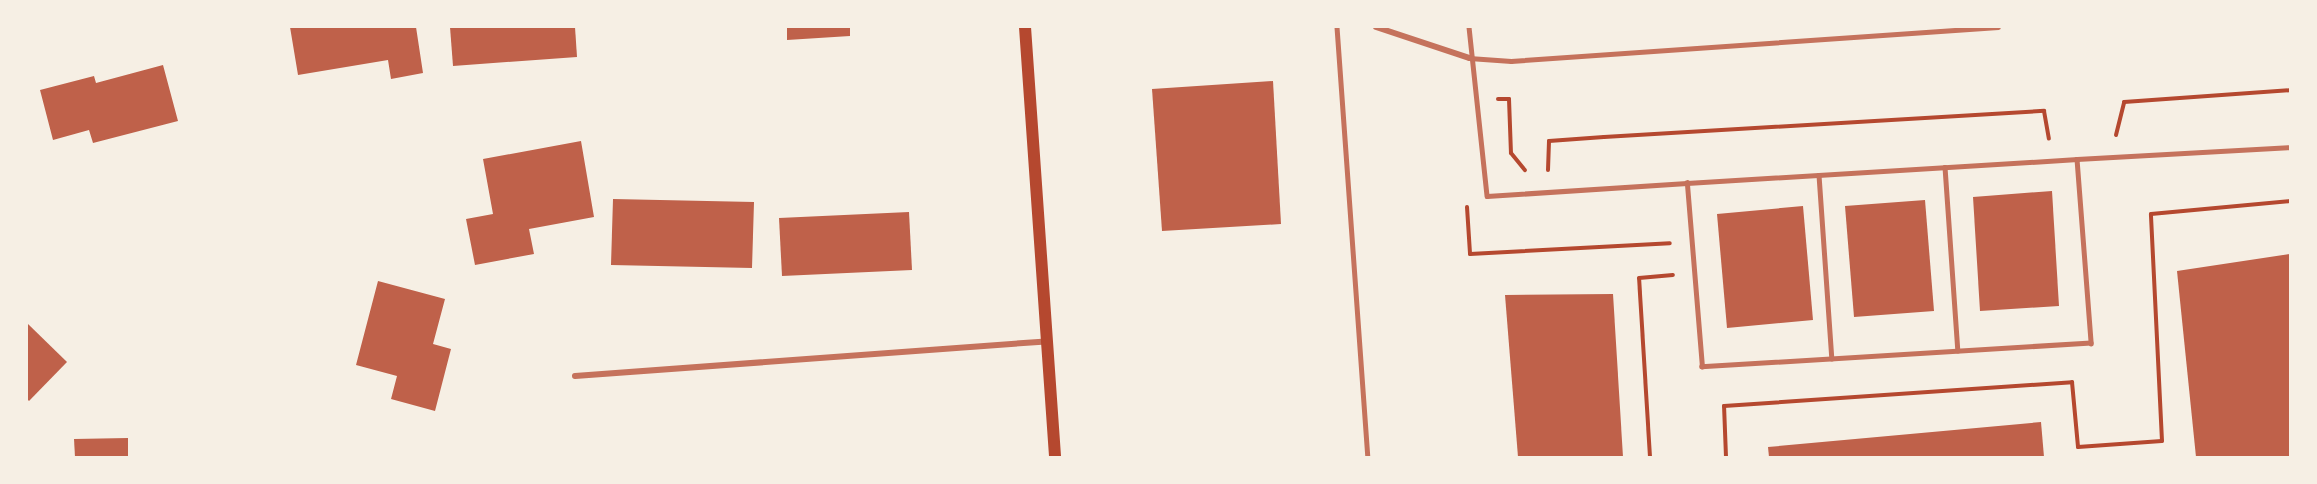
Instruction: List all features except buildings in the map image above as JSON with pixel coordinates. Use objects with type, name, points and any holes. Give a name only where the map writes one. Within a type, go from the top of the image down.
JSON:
[{"type":"main road","points":[[1025,27],[1055,457]]},
{"type":"street","points":[[1376,27],[1469,58]]},
{"type":"street","points":[[575,376],[1047,341]]},
{"type":"lane","points":[[1337,27],[1368,457]]},
{"type":"lane","points":[[1469,27],[1469,58],[1487,196],[2289,147]]},
{"type":"lane","points":[[1469,58],[1511,61],[1998,27]]},
{"type":"lane","points":[[1687,183],[1702,367],[2091,343],[2077,159]]},
{"type":"lane","points":[[1945,167],[1958,351]]},
{"type":"lane","points":[[1819,175],[1832,359]]}]
